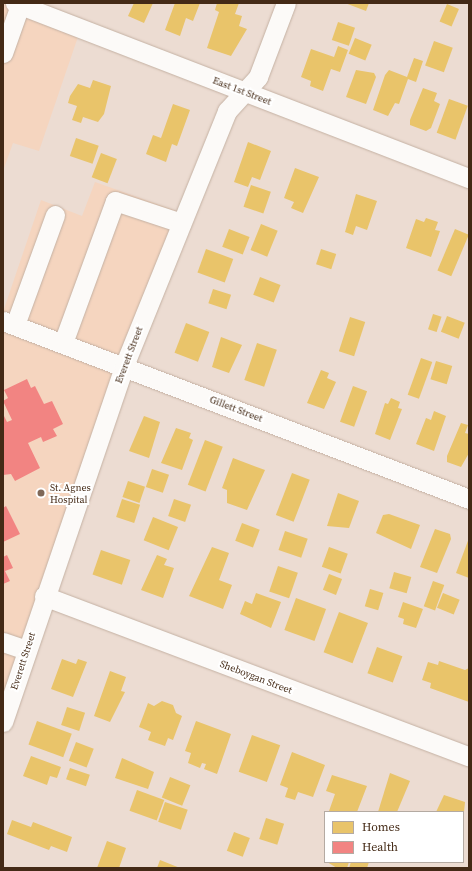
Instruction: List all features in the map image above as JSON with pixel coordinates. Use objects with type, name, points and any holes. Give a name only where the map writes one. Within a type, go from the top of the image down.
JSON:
[{"type":"street","name":"Everett Street","points":[[3,722],[44,596],[124,366],[227,111],[242,91],[258,77],[286,3]]},
{"type":"street","name":"East 1st Street","points":[[17,4],[469,178]]},
{"type":"street","points":[[3,53],[17,4]]},
{"type":"street","points":[[63,343],[115,201],[181,223]]},
{"type":"street","points":[[9,323],[55,215]]},
{"type":"street","name":"Gillett Street","points":[[9,323],[469,499]]},
{"type":"street","name":"Sheboygan Street","points":[[44,596],[469,757]]},
{"type":"street","points":[[3,642],[26,650]]},
{"type":"shaded area","points":[[3,3],[15,3],[81,28],[39,151],[13,143],[3,171]]},
{"type":"shaded area","name":"St. Agnes Hospital","points":[[95,182],[185,214],[3,722],[3,312],[41,200],[82,216]]},
{"type":"building: Homes","points":[[134,3],[153,3],[144,23],[128,16]]},
{"type":"building: Homes","points":[[175,3],[200,3],[193,21],[186,18],[180,36],[165,30]]},
{"type":"building: Homes","points":[[217,3],[239,3],[235,14],[242,16],[239,26],[247,29],[231,56],[207,48],[219,12],[215,10]]},
{"type":"building: Homes","points":[[345,3],[369,3],[366,11]]},
{"type":"building: Homes","points":[[447,4],[459,9],[452,27],[440,21]]},
{"type":"building: Homes","points":[[338,22],[355,28],[349,46],[332,40]]},
{"type":"building: Homes","points":[[355,38],[372,45],[365,61],[349,54]]},
{"type":"building: Homes","points":[[434,41],[453,48],[444,72],[425,65]]},
{"type":"building: Homes","points":[[338,46],[348,50],[340,72],[331,69],[323,91],[310,86],[311,81],[301,77],[311,49],[334,57]]},
{"type":"building: Homes","points":[[414,58],[423,61],[416,82],[408,79],[399,104],[395,103],[388,116],[373,110],[385,75],[389,70],[407,77]]},
{"type":"building: Homes","points":[[356,70],[374,73],[376,77],[366,104],[346,97]]},
{"type":"building: Homes","points":[[93,80],[111,86],[104,114],[98,122],[83,117],[81,123],[72,120],[77,106],[68,103],[70,96],[78,84],[90,88]]},
{"type":"building: Homes","points":[[423,88],[437,93],[434,101],[440,104],[431,128],[426,131],[410,125],[410,120]]},
{"type":"building: Homes","points":[[449,99],[468,106],[455,140],[437,133]]},
{"type":"building: Homes","points":[[173,104],[190,110],[177,146],[172,144],[166,162],[146,154],[153,135],[161,138]]},
{"type":"building: Homes","points":[[76,138],[99,146],[93,164],[70,156]]},
{"type":"building: Homes","points":[[248,142],[271,151],[260,180],[252,177],[248,187],[234,182]]},
{"type":"building: Homes","points":[[101,153],[117,159],[108,183],[92,177]]},
{"type":"building: Homes","points":[[295,168],[319,177],[303,213],[291,208],[294,202],[284,198]]},
{"type":"building: Homes","points":[[251,185],[271,192],[263,214],[244,207]]},
{"type":"building: Homes","points":[[356,194],[377,201],[367,230],[356,226],[353,235],[345,232]]},
{"type":"building: Homes","points":[[426,218],[438,222],[435,230],[440,231],[431,257],[406,248],[416,219],[424,222]]},
{"type":"building: Homes","points":[[261,224],[278,231],[267,257],[251,250]]},
{"type":"building: Homes","points":[[229,229],[250,237],[243,255],[222,247]]},
{"type":"building: Homes","points":[[455,229],[469,235],[451,276],[437,270]]},
{"type":"building: Homes","points":[[206,249],[233,259],[225,282],[197,272]]},
{"type":"building: Homes","points":[[321,249],[336,254],[331,269],[316,264]]},
{"type":"building: Homes","points":[[260,277],[281,285],[274,303],[253,295]]},
{"type":"building: Homes","points":[[213,289],[231,295],[226,309],[208,303]]},
{"type":"building: Homes","points":[[433,314],[442,317],[437,332],[428,329]]},
{"type":"building: Homes","points":[[447,316],[465,323],[459,339],[441,332]]},
{"type":"building: Homes","points":[[350,317],[365,322],[354,356],[339,351]]},
{"type":"building: Homes","points":[[186,323],[209,332],[198,362],[175,353]]},
{"type":"building: Homes","points":[[221,337],[242,345],[229,373],[212,367]]},
{"type":"building: Homes","points":[[257,343],[277,350],[264,387],[244,380]]},
{"type":"building: Homes","points":[[421,358],[432,362],[419,399],[408,395]]},
{"type":"building: Homes","points":[[436,361],[452,366],[447,384],[430,379]]},
{"type":"building: Homes","points":[[321,370],[329,373],[327,378],[336,382],[324,409],[307,403]]},
{"type":"building: Homes","points":[[353,386],[367,391],[354,427],[340,422]]},
{"type":"building: Homes","points":[[391,398],[400,402],[398,408],[402,409],[390,440],[375,434],[385,403],[388,404]]},
{"type":"building: Homes","points":[[434,411],[446,416],[434,451],[416,444],[426,418],[431,420]]},
{"type":"building: Homes","points":[[144,416],[160,422],[149,458],[129,451]]},
{"type":"building: Homes","points":[[461,423],[468,425],[465,433],[469,434],[469,453],[461,467],[447,462],[447,456]]},
{"type":"building: Homes","points":[[176,428],[191,433],[189,438],[193,440],[182,470],[161,463]]},
{"type":"building: Homes","points":[[205,440],[223,447],[206,492],[188,485]]},
{"type":"building: Homes","points":[[233,458],[265,470],[247,510],[227,503],[227,490],[222,488]]},
{"type":"building: Homes","points":[[152,469],[169,475],[163,493],[146,487]]},
{"type":"building: Homes","points":[[292,473],[310,480],[294,522],[276,515]]},
{"type":"building: Homes","points":[[128,481],[145,487],[139,503],[122,497]]},
{"type":"building: Homes","points":[[338,493],[359,501],[349,528],[327,526]]},
{"type":"building: Homes","points":[[122,499],[140,505],[134,523],[116,517]]},
{"type":"building: Homes","points":[[174,499],[191,505],[185,522],[168,516]]},
{"type":"building: Homes","points":[[389,514],[420,525],[411,549],[376,533],[383,515]]},
{"type":"building: Homes","points":[[153,517],[178,527],[169,550],[144,540]]},
{"type":"building: Homes","points":[[242,523],[260,530],[253,548],[235,541]]},
{"type":"building: Homes","points":[[435,529],[450,534],[451,539],[437,573],[420,567]]},
{"type":"building: Homes","points":[[285,531],[308,539],[301,558],[278,550]]},
{"type":"building: Homes","points":[[469,538],[469,578],[456,573]]},
{"type":"building: Homes","points":[[212,547],[229,553],[219,580],[232,585],[223,609],[189,596]]},
{"type":"building: Homes","points":[[329,547],[348,554],[341,574],[322,567]]},
{"type":"building: Homes","points":[[101,550],[130,560],[122,585],[93,575]]},
{"type":"building: Homes","points":[[157,555],[167,559],[164,565],[174,568],[163,598],[141,590]]},
{"type":"building: Homes","points":[[278,566],[298,573],[289,598],[269,592]]},
{"type":"building: Homes","points":[[394,572],[411,577],[407,593],[389,588]]},
{"type":"building: Homes","points":[[329,574],[342,579],[336,595],[323,590]]},
{"type":"building: Homes","points":[[433,581],[444,585],[435,610],[424,606]]},
{"type":"building: Homes","points":[[370,589],[383,593],[378,610],[365,606]]},
{"type":"building: Homes","points":[[256,593],[281,602],[271,628],[240,614],[245,601],[252,604]]},
{"type":"building: Homes","points":[[443,593],[460,600],[454,615],[437,608]]},
{"type":"building: Homes","points":[[296,598],[326,609],[314,641],[284,630]]},
{"type":"building: Homes","points":[[403,602],[423,609],[416,628],[403,624],[404,619],[398,617]]},
{"type":"building: Homes","points":[[339,612],[368,623],[353,663],[324,652]]},
{"type":"building: Homes","points":[[377,647],[402,656],[393,683],[367,673]]},
{"type":"building: Homes","points":[[62,659],[76,664],[78,659],[87,662],[73,697],[51,689]]},
{"type":"building: Homes","points":[[439,661],[465,670],[469,668],[469,702],[430,688],[431,683],[422,680],[428,662],[438,665]]},
{"type":"building: Homes","points":[[110,671],[126,677],[121,691],[125,692],[110,722],[94,716]]},
{"type":"building: Homes","points":[[162,701],[173,705],[176,713],[182,716],[173,740],[168,738],[165,746],[148,740],[151,732],[139,727],[148,703],[154,706]]},
{"type":"building: Homes","points":[[67,707],[85,713],[79,731],[61,725]]},
{"type":"building: Homes","points":[[37,721],[72,734],[63,757],[28,744]]},
{"type":"building: Homes","points":[[196,721],[231,734],[217,774],[204,769],[206,764],[202,763],[200,768],[188,763],[191,753],[185,751]]},
{"type":"building: Homes","points":[[252,735],[280,745],[267,782],[239,772]]},
{"type":"building: Homes","points":[[76,742],[94,749],[87,767],[69,761]]},
{"type":"building: Homes","points":[[292,752],[325,765],[313,797],[298,792],[295,800],[285,797],[288,788],[280,785]]},
{"type":"building: Homes","points":[[31,756],[61,767],[57,778],[50,776],[47,785],[23,776]]},
{"type":"building: Homes","points":[[122,758],[154,772],[148,789],[115,778]]},
{"type":"building: Homes","points":[[70,768],[90,775],[86,786],[66,779]]},
{"type":"building: Homes","points":[[390,773],[410,781],[397,811],[378,811]]},
{"type":"building: Homes","points":[[332,775],[367,786],[357,811],[329,811],[335,794],[326,791]]},
{"type":"building: Homes","points":[[170,777],[190,785],[182,806],[162,797]]},
{"type":"building: Homes","points":[[137,790],[164,800],[157,821],[129,811]]},
{"type":"building: Homes","points":[[444,795],[465,802],[464,812],[436,811]]},
{"type":"building: Homes","points":[[165,802],[188,810],[181,830],[158,822]]},
{"type":"building: Homes","points":[[266,818],[284,824],[277,845],[259,839]]},
{"type":"building: Homes","points":[[12,820],[31,827],[33,822],[72,837],[67,852],[51,846],[49,850],[7,834]]},
{"type":"building: Homes","points":[[234,832],[250,838],[243,857],[227,851]]},
{"type":"building: Homes","points":[[107,841],[126,848],[119,868],[97,868]]},
{"type":"building: Homes","points":[[160,860],[180,868],[157,868]]},
{"type":"building: Homes","points":[[329,863],[349,863],[347,868],[337,868]]},
{"type":"building: Homes","points":[[351,863],[369,863],[367,868],[349,868]]},
{"type":"building: Health","points":[[27,379],[31,388],[35,386],[44,404],[52,401],[63,424],[53,429],[57,436],[43,442],[41,437],[28,443],[40,468],[15,481],[11,474],[3,475],[3,414],[7,422],[12,420],[3,401],[8,398],[4,390]]},
{"type":"building: Health","points":[[6,506],[20,534],[3,542],[3,508]]},
{"type":"building: Health","points":[[7,555],[13,568],[5,571],[10,581],[3,584],[3,557]]},
{"type":"place","name":"St. Agnes Hospital","points":[[41,493]]}]
